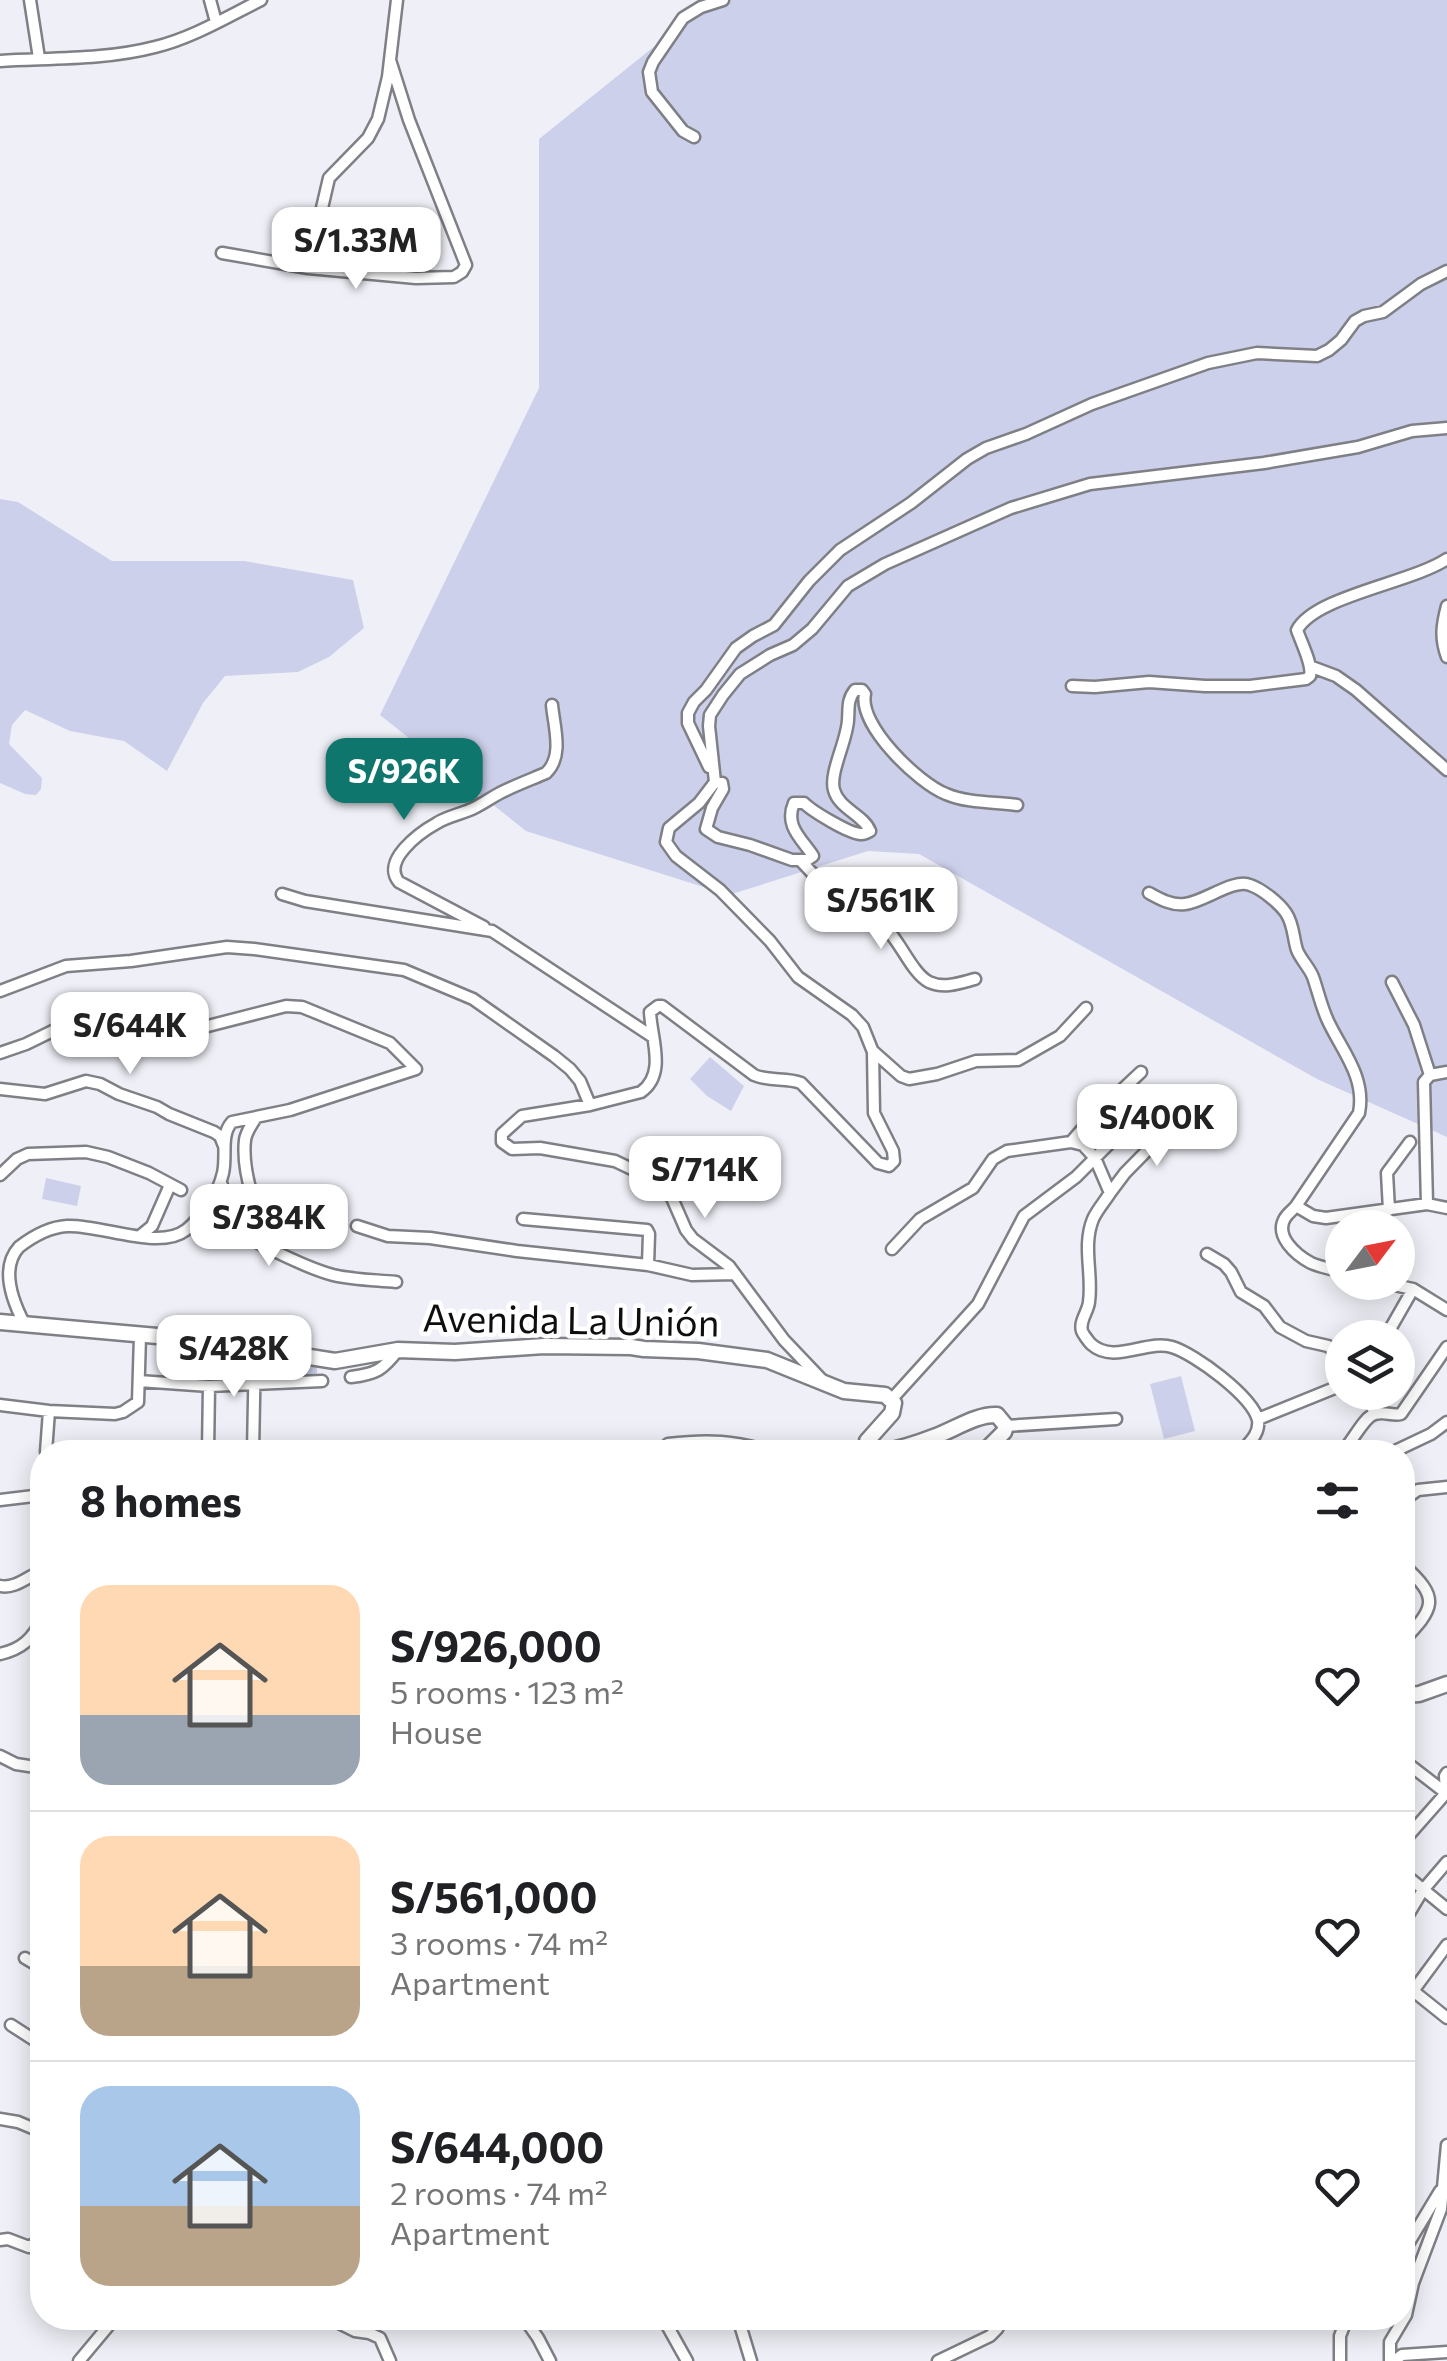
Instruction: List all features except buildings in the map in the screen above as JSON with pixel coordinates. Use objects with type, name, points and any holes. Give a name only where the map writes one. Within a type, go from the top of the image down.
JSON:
[{"type":"main road","name":"Avenida La Unión","points":[[0,1322],[202,1340],[335,1362],[398,1350],[455,1352],[544,1346],[698,1351],[767,1360],[844,1391],[884,1395],[891,1400]]},
{"type":"main road","points":[[867,1440],[892,1413],[891,1400]]},
{"type":"main road","points":[[925,1440],[987,1414],[997,1415],[1006,1426],[996,1440]]},
{"type":"main road","points":[[1415,1694],[1447,1684]]},
{"type":"street","points":[[30,0],[39,58]]},
{"type":"street","points":[[210,0],[216,22]]},
{"type":"street","points":[[0,61],[110,55],[153,48],[183,38],[261,0]]},
{"type":"street","points":[[308,268],[328,178],[368,138],[378,119],[390,60],[396,0]]},
{"type":"street","points":[[694,137],[683,131],[652,92],[649,72],[684,18],[700,7],[723,0]]},
{"type":"street","points":[[222,254],[308,268],[416,278],[454,277],[462,272],[466,264],[409,120],[390,60]]},
{"type":"street","points":[[1017,804],[946,794],[929,784],[888,748],[872,727],[862,704],[865,694],[855,690],[848,704],[846,741],[833,778],[834,792],[868,825],[870,832],[852,832],[804,802],[794,803],[790,824],[813,856],[792,860],[708,832],[706,822],[723,788],[722,782],[714,777],[688,723],[688,713],[736,648],[774,625],[840,550],[911,503],[967,459],[1092,404],[1208,363],[1257,353],[1316,356],[1330,350],[1355,321],[1383,312],[1422,284],[1447,272]]},
{"type":"street","points":[[827,1384],[784,1340],[736,1274],[686,1230],[672,1198],[656,1181],[616,1162],[540,1148],[512,1149],[502,1142],[502,1134],[522,1116],[590,1105],[648,1087],[657,1052],[650,1012],[662,1006],[754,1075],[801,1083],[878,1163],[890,1166],[894,1161],[894,1151],[874,1113],[873,1051],[863,1027],[798,976],[720,890],[669,849],[665,838],[669,828],[699,803],[714,777],[710,715],[740,674],[792,646],[812,629],[848,586],[885,564],[1011,508],[1090,484],[1264,462],[1358,447],[1412,431],[1447,428]]},
{"type":"street","points":[[1445,766],[1356,690],[1312,666],[1297,630],[1309,616],[1327,605],[1415,576],[1447,559]]},
{"type":"street","points":[[1447,606],[1442,625],[1447,657]]},
{"type":"street","points":[[1072,686],[1149,682],[1250,686],[1306,678],[1312,666]]},
{"type":"street","points":[[552,704],[557,753],[552,769],[437,822],[398,858],[394,877],[492,931],[653,1038]]},
{"type":"street","points":[[800,860],[816,878],[881,922],[926,981],[950,986],[975,979]]},
{"type":"street","points":[[1149,894],[1184,905],[1241,883],[1252,885],[1288,915],[1296,948],[1314,979],[1329,1023],[1350,1057],[1361,1102],[1360,1113],[1282,1227],[1283,1238],[1293,1250],[1311,1263],[1325,1267]]},
{"type":"street","points":[[282,894],[492,931]]},
{"type":"street","points":[[0,990],[66,966],[227,947],[404,970],[473,999],[554,1056],[580,1082],[590,1105]]},
{"type":"street","points":[[1392,982],[1414,1026],[1430,1075]]},
{"type":"street","points":[[0,1053],[64,1024],[208,1026],[286,1006],[302,1007],[390,1043],[416,1069],[290,1110],[232,1122],[224,1146],[221,1210],[232,1228],[246,1237],[330,1274],[396,1282]]},
{"type":"street","points":[[873,1051],[901,1076],[910,1079],[976,1061],[1018,1060],[1060,1036],[1086,1008]]},
{"type":"street","points":[[1071,1142],[1141,1072]]},
{"type":"street","points":[[1427,1204],[1423,1088],[1430,1075],[1447,1072]]},
{"type":"street","points":[[0,1089],[45,1094],[86,1081],[100,1084],[214,1132],[224,1146]]},
{"type":"street","points":[[891,1400],[978,1304],[1024,1216],[1076,1177],[1149,1104]]},
{"type":"street","points":[[254,1119],[245,1136],[245,1156],[254,1204],[272,1248]]},
{"type":"street","points":[[1176,1121],[1125,1173],[1094,1217],[1087,1243],[1089,1304],[1082,1331],[1088,1342],[1108,1352],[1168,1345],[1194,1356],[1239,1391],[1258,1419],[1251,1440]]},
{"type":"street","points":[[892,1249],[920,1219],[973,1188],[993,1159],[1007,1151],[1071,1142],[1082,1145],[1095,1158],[1110,1193]]},
{"type":"street","points":[[1410,1142],[1387,1173],[1389,1210],[1427,1204],[1447,1208]]},
{"type":"street","points":[[0,1175],[22,1155],[86,1152],[149,1173],[175,1188],[152,1226],[141,1235]]},
{"type":"street","points":[[24,1323],[8,1292],[6,1273],[11,1254],[25,1242],[44,1231],[65,1226],[172,1238],[210,1204],[223,1174]]},
{"type":"street","points":[[1296,1206],[1325,1218]]},
{"type":"street","points":[[523,1219],[646,1230],[648,1265]]},
{"type":"street","points":[[357,1226],[388,1236],[648,1265],[692,1275],[736,1274]]},
{"type":"street","points":[[1208,1254],[1224,1264],[1241,1292],[1264,1306],[1280,1327],[1306,1342],[1325,1345]]},
{"type":"street","points":[[1415,1290],[1447,1310]]},
{"type":"street","points":[[0,1405],[49,1411],[123,1412],[138,1402],[140,1336]]},
{"type":"street","points":[[1354,1440],[1367,1418],[1374,1414],[1401,1414],[1447,1346]]},
{"type":"street","points":[[253,1440],[255,1347]]},
{"type":"street","points":[[352,1376],[384,1369],[398,1350]]},
{"type":"street","points":[[139,1382],[255,1386],[322,1380]]},
{"type":"street","points":[[208,1440],[209,1386]]},
{"type":"street","points":[[1258,1419],[1325,1391]]},
{"type":"street","points":[[1373,1410],[1374,1414]]},
{"type":"street","points":[[47,1440],[49,1411]]},
{"type":"street","points":[[1006,1426],[1116,1418]]},
{"type":"street","points":[[1415,1441],[1447,1422]]},
{"type":"street","points":[[1415,1492],[1447,1487]]},
{"type":"street","points":[[0,1500],[30,1496]]},
{"type":"street","points":[[1415,1575],[1428,1592],[1429,1608],[1415,1629]]},
{"type":"street","points":[[0,1586],[16,1585],[30,1577]]},
{"type":"street","points":[[0,1654],[30,1639]]},
{"type":"street","points":[[0,1756],[30,1766]]},
{"type":"street","points":[[1415,1769],[1446,1793]]},
{"type":"street","points":[[1415,1828],[1446,1793],[1447,1773]]},
{"type":"street","points":[[1415,1903],[1447,1862]]},
{"type":"street","points":[[1415,1883],[1447,1908]]},
{"type":"street","points":[[1415,1988],[1447,1945]]},
{"type":"street","points":[[25,1958],[30,1961]]},
{"type":"street","points":[[1415,1993],[1447,2018]]},
{"type":"street","points":[[11,2025],[30,2037]]},
{"type":"street","points":[[0,2119],[30,2127]]},
{"type":"street","points":[[1415,2278],[1441,2209],[1447,2145]]},
{"type":"street","points":[[1415,2232],[1441,2188]]},
{"type":"street","points":[[0,2240],[30,2246]]},
{"type":"street","points":[[78,2361],[105,2330]]},
{"type":"street","points":[[353,2330],[380,2338],[390,2361]]},
{"type":"street","points":[[532,2330],[550,2361]]},
{"type":"street","points":[[670,2330],[687,2361]]},
{"type":"street","points":[[742,2330],[751,2361]]},
{"type":"street","points":[[938,2361],[996,2330]]},
{"type":"street","points":[[1340,2361],[1343,2330]]},
{"type":"street","points":[[1397,2330],[1390,2342],[1391,2361],[1402,2355],[1447,2352]]},
{"type":"shaded area","points":[[712,0],[1447,0],[1447,1137],[1317,1079],[919,854],[868,851],[729,895],[526,831],[380,715],[539,388],[539,139]]},
{"type":"shaded area","points":[[0,499],[18,502],[112,561],[244,561],[353,580],[364,628],[329,657],[298,672],[225,676],[203,703],[167,771],[124,741],[70,731],[25,710],[12,725],[9,744],[42,778],[36,795],[25,794],[0,783]]},
{"type":"shaded area","points":[[710,1057],[744,1086],[731,1111],[690,1079]]},
{"type":"shaded area","points":[[46,1178],[81,1186],[77,1206],[42,1199]]},
{"type":"shaded area","points":[[258,1350],[317,1363],[317,1375],[257,1380]]},
{"type":"shaded area","points":[[1181,1376],[1195,1431],[1164,1439],[1150,1384]]}]
